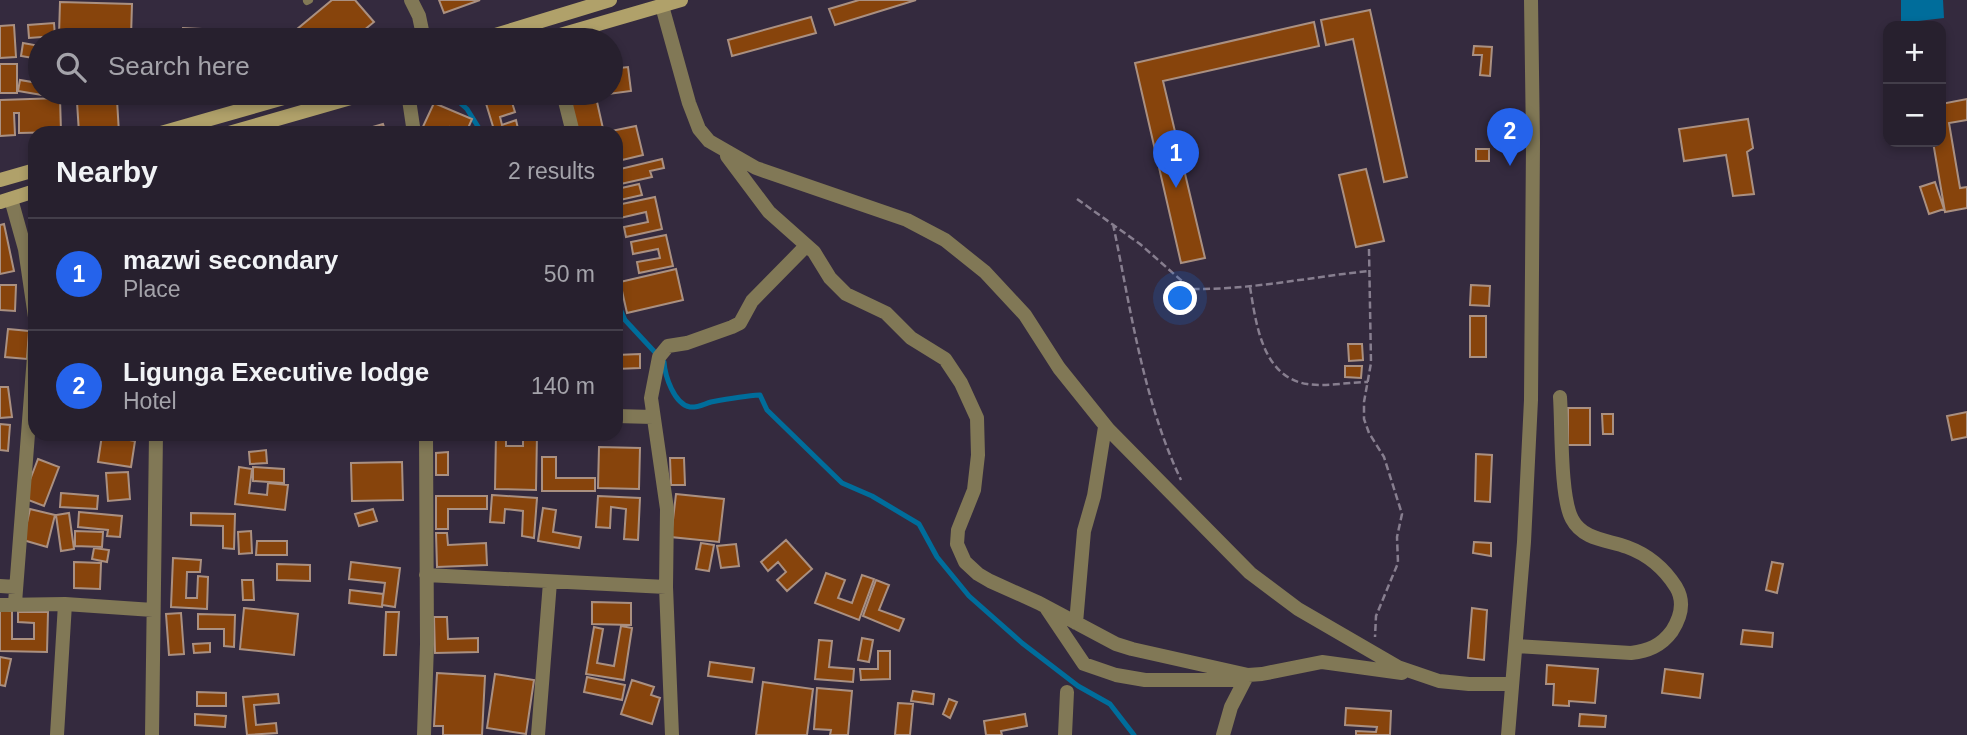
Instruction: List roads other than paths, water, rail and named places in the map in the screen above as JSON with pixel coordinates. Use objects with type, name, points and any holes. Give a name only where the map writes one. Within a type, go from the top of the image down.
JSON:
[{"type":"main road","points":[[518,28],[610,0]]},
{"type":"main road","points":[[588,28],[681,0]]},
{"type":"main road","points":[[185,126],[258,105]]},
{"type":"main road","points":[[253,126],[326,105]]},
{"type":"main road","points":[[0,180],[28,172]]},
{"type":"main road","points":[[5,200],[28,193]]},
{"type":"street","points":[[411,0],[422,28]]},
{"type":"street","points":[[1508,735],[1524,542],[1531,400],[1531,0]]},
{"type":"street","points":[[662,6],[689,103],[699,129],[709,141],[756,168],[907,220],[945,240],[985,272],[1025,315],[1059,368],[1105,427],[1250,573],[1298,609],[1376,655],[1421,675],[1439,681],[1511,684]]},
{"type":"street","points":[[410,105],[413,126]]},
{"type":"street","points":[[566,105],[571,126]]},
{"type":"street","points":[[722,149],[769,212],[814,252],[831,278],[846,294],[886,313],[911,338],[945,359],[961,383],[977,418],[978,455],[974,490],[958,530],[957,544],[965,562],[978,574],[1116,644],[1246,678]]},
{"type":"street","points":[[5,200],[25,249],[28,269]]},
{"type":"street","points":[[672,735],[666,587],[667,509],[651,398],[659,357],[668,345],[687,343],[740,323],[752,301],[806,246]]},
{"type":"street","points":[[1516,646],[1631,653],[1647,651],[1668,637],[1682,608],[1680,593],[1657,563],[1627,547],[1594,538],[1572,520],[1565,489],[1560,397]]},
{"type":"street","points":[[623,416],[653,416]]},
{"type":"street","points":[[1076,623],[1084,531],[1094,496],[1105,427]]},
{"type":"street","points":[[28,433],[16,587],[8,604],[65,604],[153,610]]},
{"type":"street","points":[[152,735],[156,441]]},
{"type":"street","points":[[424,735],[426,441]]},
{"type":"street","points":[[426,576],[666,587]]},
{"type":"street","points":[[538,735],[551,582]]},
{"type":"street","points":[[0,586],[16,587]]},
{"type":"street","points":[[57,735],[65,604]]},
{"type":"street","points":[[1046,607],[1084,664],[1116,675],[1145,680],[1246,678],[1322,662],[1421,675]]},
{"type":"street","points":[[1223,735],[1231,707],[1246,678]]},
{"type":"street","points":[[1065,735],[1067,692]]},
{"type":"water","points":[[1901,0],[1943,0],[1944,18],[1901,21]]},
{"type":"waterway","points":[[462,105],[478,126]]},
{"type":"waterway","points":[[623,316],[664,362],[668,382],[679,401],[693,407],[760,395],[767,410],[842,483],[872,496],[919,524],[937,557],[969,596],[1022,643],[1078,686],[1110,704],[1134,735]]},
{"type":"place","name":"Ligunga Executive lodge","points":[[1510,166]]},
{"type":"place","name":"mazwi secondary","points":[[1176,188]]}]
